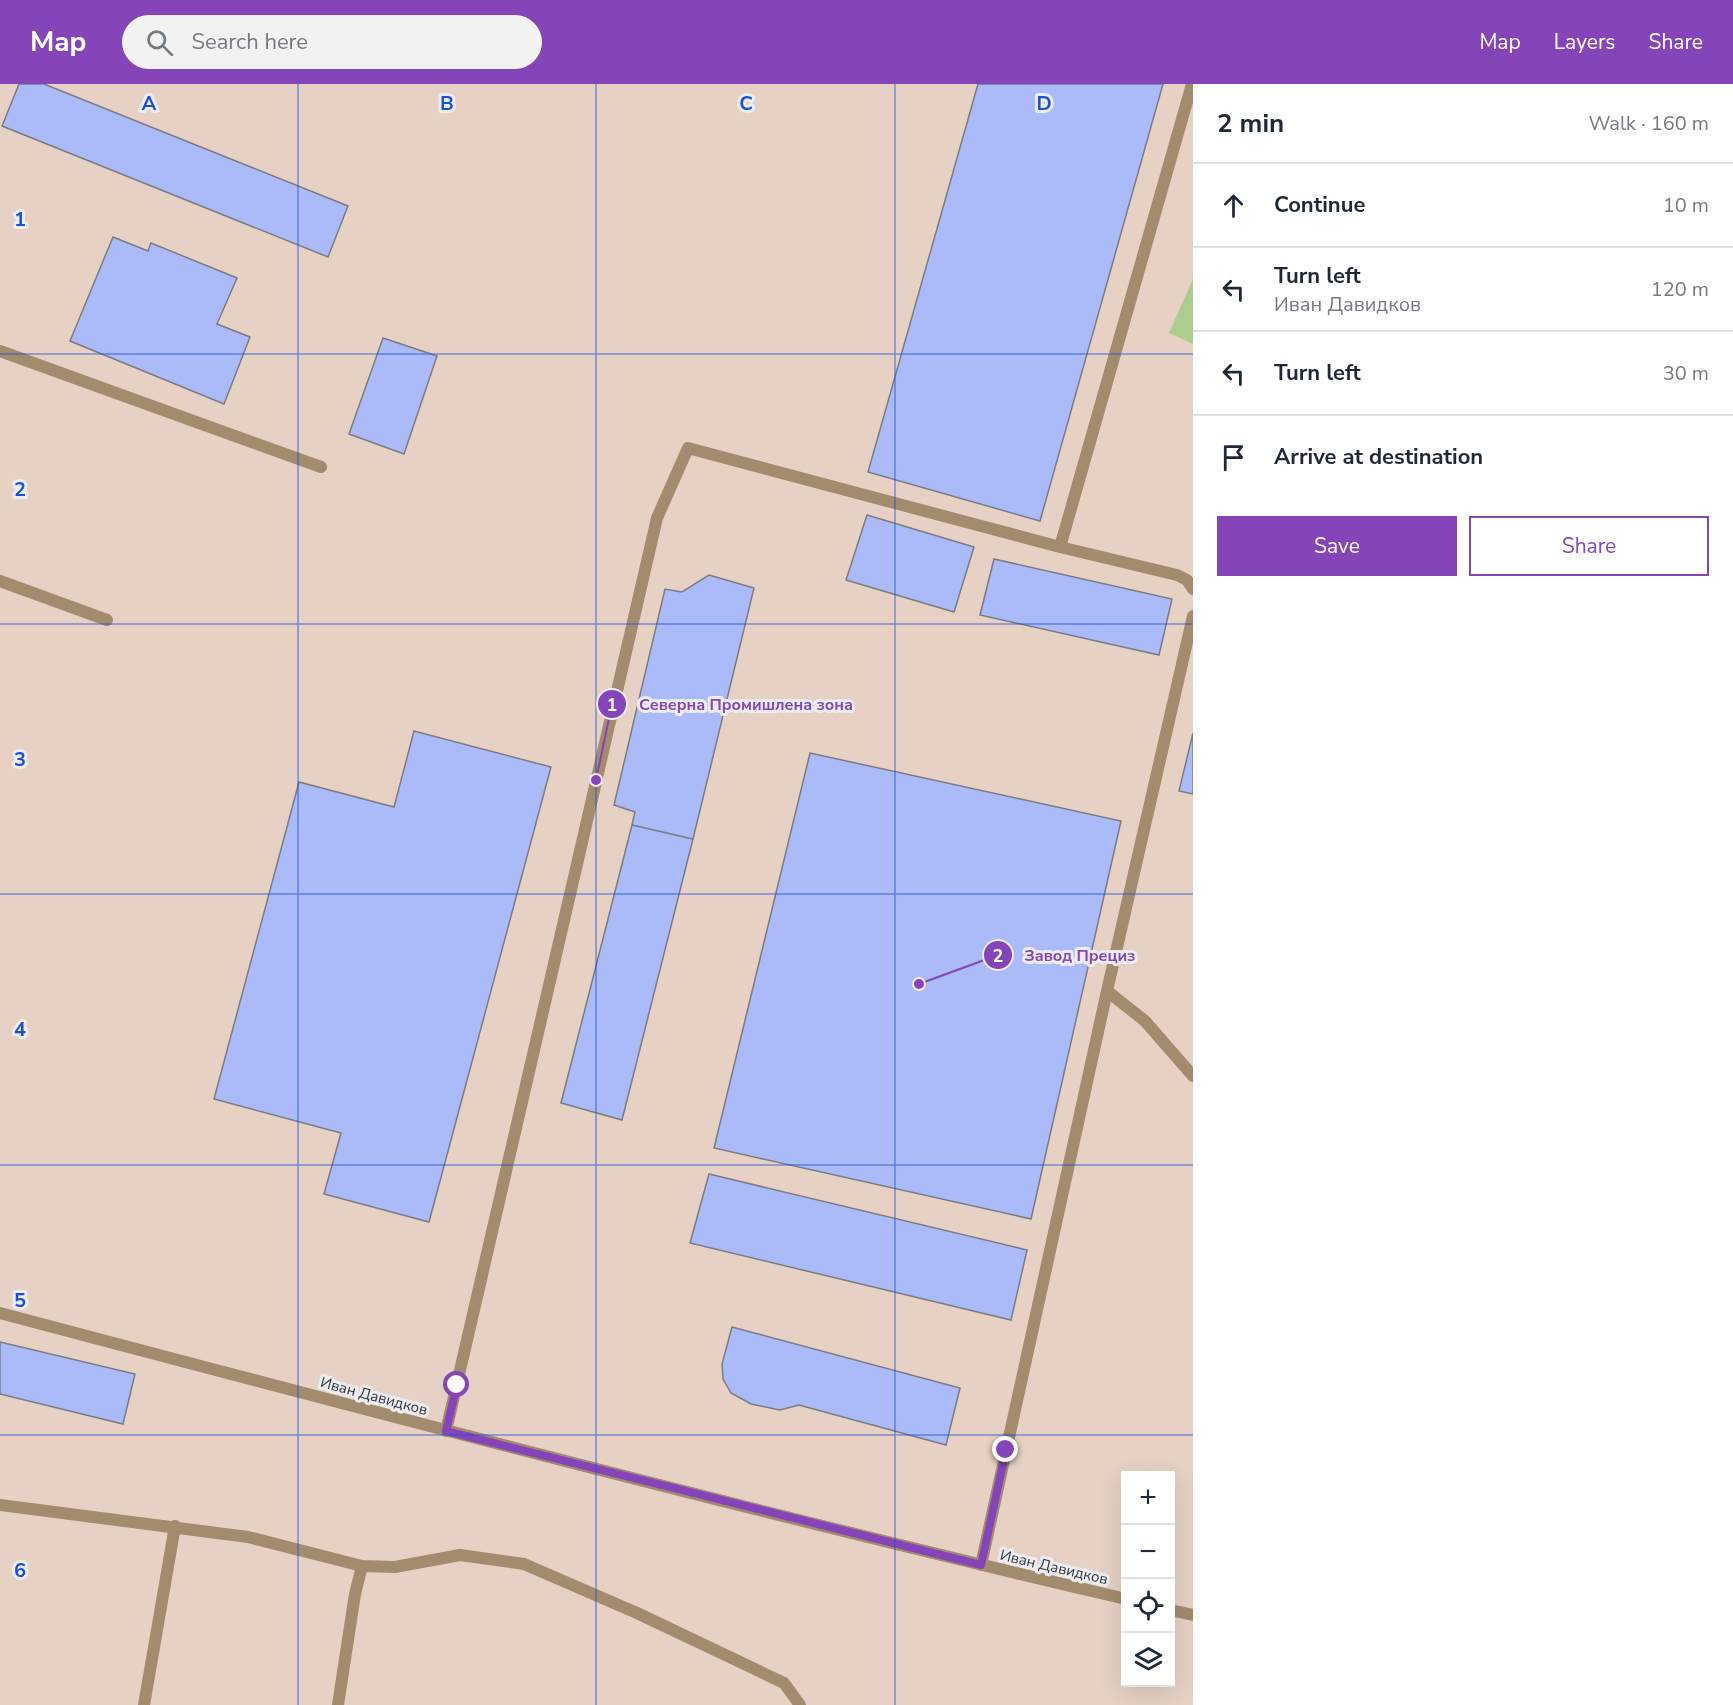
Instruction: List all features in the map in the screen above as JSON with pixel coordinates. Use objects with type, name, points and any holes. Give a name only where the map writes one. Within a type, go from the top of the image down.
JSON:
[{"type":"street","points":[[1060,547],[1192,84]]},
{"type":"street","points":[[0,351],[321,467]]},
{"type":"street","points":[[446,1431],[657,518],[688,448],[1060,547],[1177,575],[1187,580],[1193,589]]},
{"type":"street","points":[[0,581],[107,620]]},
{"type":"street","points":[[981,1565],[1107,991],[1193,616]]},
{"type":"street","points":[[1107,991],[1145,1021],[1193,1076]]},
{"type":"street","name":"Иван Давидков","points":[[0,1313],[446,1431],[1121,1598]]},
{"type":"street","points":[[0,1505],[248,1537],[362,1566],[395,1567],[460,1556],[524,1564],[637,1613],[784,1683],[800,1705]]},
{"type":"street","points":[[144,1705],[175,1526]]},
{"type":"street","points":[[338,1705],[355,1594],[362,1566]]},
{"type":"street","points":[[1175,1611],[1193,1615]]},
{"type":"shaded area","points":[[0,84],[1193,84],[1193,1705],[0,1705]]},
{"type":"green space","points":[[1193,279],[1193,344],[1169,333]]},
{"type":"building","points":[[19,84],[44,84],[348,206],[328,257],[2,126]]},
{"type":"building","points":[[978,84],[1163,84],[1040,521],[868,472]]},
{"type":"building","points":[[113,237],[148,251],[151,243],[237,278],[217,324],[250,337],[224,404],[70,341]]},
{"type":"building","points":[[383,338],[437,356],[404,454],[349,434]]},
{"type":"building","points":[[867,515],[974,547],[954,612],[846,580]]},
{"type":"building","points":[[994,559],[1172,599],[1159,655],[980,615]]},
{"type":"building","points":[[709,575],[754,588],[693,839],[632,825],[635,812],[614,805],[665,589],[682,592]]},
{"type":"building","points":[[414,731],[551,767],[429,1222],[324,1194],[341,1133],[214,1099],[299,782],[394,807]]},
{"type":"building","points":[[1193,733],[1193,794],[1179,791]]},
{"type":"building","points":[[810,753],[1121,821],[1031,1219],[714,1148]]},
{"type":"building","points":[[632,825],[693,839],[622,1120],[561,1103]]},
{"type":"building","points":[[709,1174],[1027,1250],[1011,1320],[690,1243]]},
{"type":"building","points":[[732,1327],[960,1388],[946,1445],[799,1405],[780,1410],[751,1404],[731,1393],[723,1379],[722,1364]]},
{"type":"building","points":[[0,1342],[135,1374],[123,1424],[0,1394]]},
{"type":"place","name":"Северна Промишлена зона","points":[[596,780]]},
{"type":"place","name":"Завод Прециз","points":[[919,984]]},
{"type":"route","points":[[457,1385],[446,1431],[981,1565],[1006,1450]]}]
